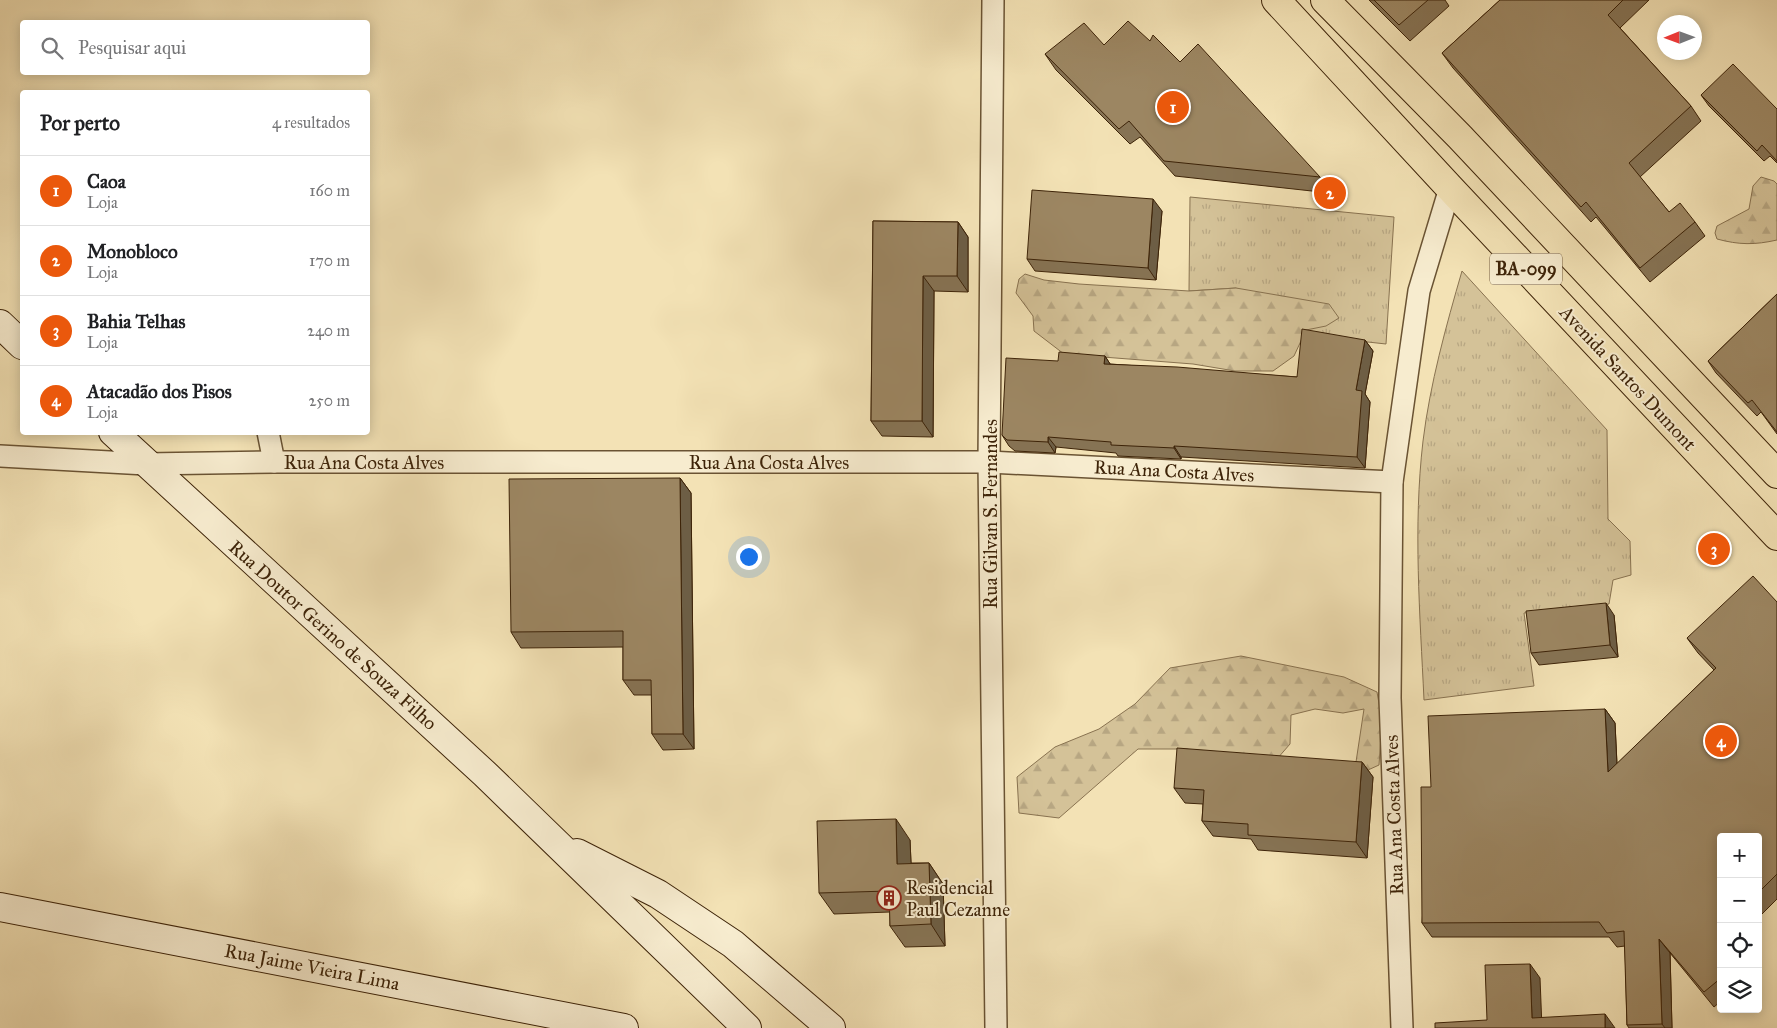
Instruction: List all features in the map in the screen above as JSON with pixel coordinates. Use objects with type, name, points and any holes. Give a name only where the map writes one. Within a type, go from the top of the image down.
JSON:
[{"type":"highway","name":"Avenida Santos Dumont","points":[[1276,0],[1777,536]]},
{"type":"highway","name":"BA-099","points":[[1325,0],[1460,137],[1777,474]]},
{"type":"main road","points":[[0,324],[20,343]]},
{"type":"main road","name":"Rua Doutor Gerino de Souza Filho","points":[[116,435],[485,774],[747,1028]]},
{"type":"main road","name":"Rua Doutor Gerino de Souza Filho","points":[[551,839],[658,894],[733,944],[831,1028]]},
{"type":"main road","name":"Rua Jaime Vieira Lima","points":[[0,907],[624,1028]]},
{"type":"street","name":"Rua Gilvan S. Fernandes","points":[[993,0],[989,462],[996,1028]]},
{"type":"street","name":"Rua Ana Costa Alves","points":[[1402,1028],[1390,698],[1392,482],[1419,291],[1450,188]]},
{"type":"street","points":[[269,435],[274,462]]},
{"type":"street","name":"Rua Ana Costa Alves","points":[[0,456],[146,464],[274,462],[989,462],[1392,482]]},
{"type":"green space","points":[[1761,177],[1774,181],[1777,184],[1777,240],[1747,244],[1717,239],[1715,233],[1717,226],[1749,209],[1753,186]]},
{"type":"green space","points":[[1190,197],[1394,217],[1386,344],[1304,335],[1236,288],[1189,291]]},
{"type":"green space","points":[[1462,271],[1607,430],[1608,519],[1630,541],[1631,575],[1613,580],[1609,604],[1524,613],[1534,686],[1424,700],[1418,570],[1420,473],[1426,420],[1434,377]]},
{"type":"green space","points":[[1025,274],[1044,280],[1079,284],[1189,291],[1236,288],[1329,304],[1339,318],[1326,326],[1306,330],[1294,356],[1273,371],[1235,371],[1193,364],[1064,354],[1034,331],[1033,316],[1016,293],[1019,279]]},
{"type":"green space","points":[[1241,656],[1344,677],[1377,692],[1382,721],[1379,765],[1368,770],[1356,762],[1364,709],[1343,713],[1315,709],[1291,715],[1290,744],[1270,767],[1234,763],[1187,749],[1138,749],[1059,818],[1019,813],[1017,777],[1055,747],[1099,729],[1135,704],[1170,668]]},
{"type":"building","points":[[1374,0],[1428,0],[1399,25]]},
{"type":"building","points":[[1500,0],[1623,0],[1608,15],[1691,106],[1629,163],[1669,212],[1680,203],[1695,222],[1640,268],[1586,202],[1581,207],[1442,53]]},
{"type":"building","points":[[1128,21],[1150,41],[1153,35],[1180,62],[1198,44],[1320,177],[1164,161],[1129,121],[1119,129],[1045,54],[1084,23],[1104,45]]},
{"type":"building","points":[[1733,64],[1777,109],[1777,161],[1762,145],[1757,151],[1701,95]]},
{"type":"building","points":[[1032,190],[1153,199],[1148,268],[1027,259]]},
{"type":"building","points":[[873,221],[958,222],[957,276],[923,276],[922,421],[871,421]]},
{"type":"building","points":[[1777,294],[1777,432],[1752,400],[1748,403],[1708,361]]},
{"type":"building","points":[[1302,329],[1365,340],[1356,390],[1362,391],[1357,457],[1174,446],[1174,448],[1111,445],[1111,442],[1048,437],[1048,442],[1007,440],[1002,435],[1006,358],[1058,361],[1059,352],[1105,356],[1104,364],[1177,367],[1297,377]]},
{"type":"building","points":[[680,478],[683,734],[652,734],[651,680],[623,680],[623,631],[511,632],[509,479]]},
{"type":"building","points":[[1753,576],[1777,602],[1777,874],[1762,889],[1762,833],[1717,833],[1717,981],[1704,992],[1659,939],[1662,1024],[1627,1025],[1624,931],[1607,933],[1599,922],[1422,923],[1421,787],[1431,787],[1428,716],[1605,709],[1608,772],[1716,668],[1687,638]]},
{"type":"building","points":[[1606,603],[1610,645],[1531,653],[1526,611]]},
{"type":"building","points":[[1177,748],[1362,762],[1356,842],[1248,835],[1248,824],[1202,821],[1204,790],[1174,788]]},
{"type":"building","name":"Residencial Paul Cezanne","points":[[896,819],[897,864],[929,863],[931,924],[890,926],[889,891],[819,893],[817,821]]},
{"type":"building","points":[[1530,964],[1532,1018],[1605,1014],[1605,1028],[1435,1028],[1435,1023],[1487,1020],[1485,965]]},
{"type":"place","name":"Caoa","points":[[1173,107]]},
{"type":"place","name":"Monobloco","points":[[1330,193]]},
{"type":"place","name":"Bahia Telhas","points":[[1714,549]]},
{"type":"place","name":"Atacadão dos Pisos","points":[[1721,741]]},
{"type":"place","name":"Residencial Paul Cezanne","points":[[889,898]]}]
